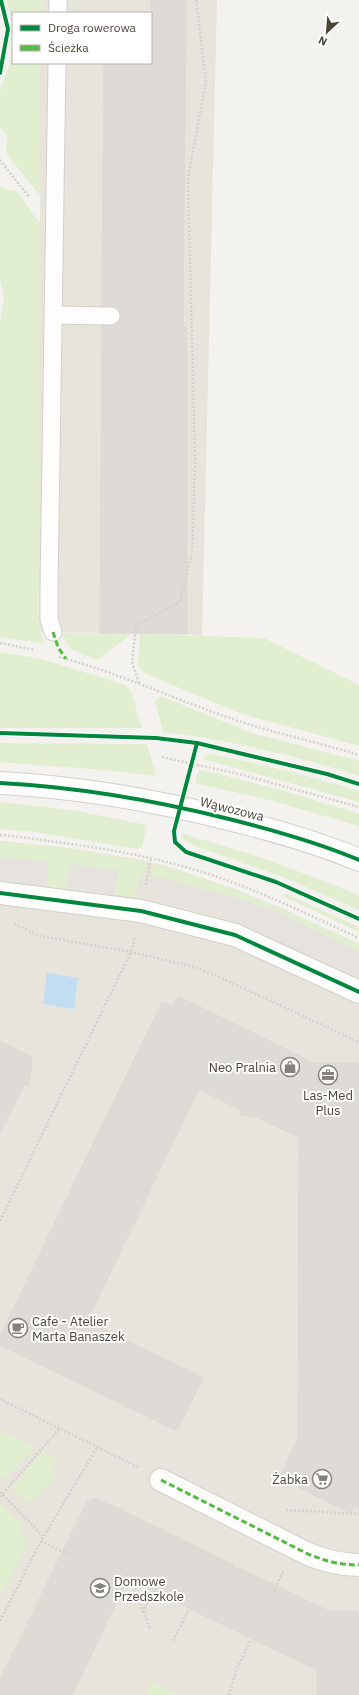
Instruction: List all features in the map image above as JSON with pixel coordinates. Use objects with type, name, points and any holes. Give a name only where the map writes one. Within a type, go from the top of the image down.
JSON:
[{"type":"street","name":"Wąwozowa","points":[[0,783],[97,792],[180,807],[280,832],[359,860]]},
{"type":"street","points":[[0,893],[141,911],[236,935],[359,992]]},
{"type":"street","points":[[161,1480],[308,1554],[327,1562],[346,1565],[359,1565]]},
{"type":"lane","points":[[58,0],[58,12]]},
{"type":"lane","points":[[53,632],[49,618],[49,604],[57,64]]},
{"type":"lane","points":[[54,315],[111,316]]},
{"type":"path","points":[[139,683],[132,662],[136,626],[180,602],[192,552],[195,461],[188,178],[206,81],[196,0]]},
{"type":"path","points":[[0,160],[34,202]]},
{"type":"path","points":[[0,643],[37,651]]},
{"type":"path","points":[[52,655],[99,668],[245,723],[359,754]]},
{"type":"path","points":[[162,757],[243,774],[359,807]]},
{"type":"path","points":[[180,807],[193,757]]},
{"type":"path","points":[[0,835],[75,844],[151,857],[234,882],[279,900],[359,938]]},
{"type":"path","points":[[0,1221],[132,952],[151,857]]},
{"type":"path","points":[[12,923],[40,936],[132,952],[194,967],[217,976],[359,1042]]},
{"type":"path","points":[[0,1399],[108,1451]]},
{"type":"path","points":[[0,1496],[1,1493],[60,1428]]},
{"type":"path","points":[[0,1621],[43,1536],[98,1446]]},
{"type":"path","points":[[1,1493],[43,1536]]},
{"type":"path","points":[[41,1541],[68,1555]]},
{"type":"path","points":[[274,1592],[284,1570]]},
{"type":"path","points":[[132,1581],[150,1629]]},
{"type":"path","points":[[144,1612],[154,1591]]},
{"type":"path","points":[[173,1641],[189,1609]]},
{"type":"path","points":[[229,1695],[236,1671],[252,1638]]},
{"type":"shaded area","points":[[43,0],[217,0],[202,636],[187,634],[40,632],[40,64],[152,64],[152,12],[41,12]]},
{"type":"shaded area","points":[[0,841],[67,848],[137,859],[173,868],[235,889],[281,908],[359,944],[359,1695],[0,1695]]},
{"type":"shaded area","points":[[0,857],[48,862],[47,887],[0,881]]},
{"type":"shaded area","points":[[69,864],[118,871],[114,895],[67,889]]},
{"type":"shaded area","points":[[161,878],[244,900],[278,912],[359,952],[359,977],[227,917],[193,908],[155,901]]},
{"type":"green space","points":[[6,0],[43,0],[41,12],[12,12],[12,20]]},
{"type":"green space","points":[[12,49],[12,64],[40,64],[40,196],[6,153],[7,136],[0,127],[0,91],[11,60]]},
{"type":"green space","points":[[0,186],[9,190],[17,191],[40,224],[40,632],[45,644],[0,637],[0,323],[4,298],[0,278]]},
{"type":"green space","points":[[60,633],[130,634],[97,660],[71,649]]},
{"type":"green space","points":[[140,634],[264,638],[359,685],[359,746],[239,713],[144,673],[138,665]]},
{"type":"green space","points":[[0,652],[41,659],[126,685],[131,691],[142,728],[0,728]]},
{"type":"green space","points":[[158,697],[163,697],[252,733],[359,761],[359,776],[311,761],[262,749],[212,739],[163,732],[155,701]]},
{"type":"green space","points":[[0,743],[147,744],[156,776],[105,770],[0,762]]},
{"type":"green space","points":[[213,754],[296,773],[359,791],[359,802],[203,759],[206,755]]},
{"type":"green space","points":[[198,770],[239,779],[359,814],[359,826],[265,799],[195,783]]},
{"type":"green space","points":[[0,802],[77,811],[147,825],[142,847],[137,849],[35,832],[0,829]]},
{"type":"green space","points":[[181,833],[269,860],[359,895],[359,910],[278,875],[192,845],[181,838]]},
{"type":"green space","points":[[0,841],[67,848],[147,862],[144,874],[139,879],[135,897],[114,895],[118,871],[70,864],[67,889],[47,887],[48,862],[0,857]]},
{"type":"green space","points":[[154,864],[181,871],[233,889],[284,910],[359,944],[359,952],[278,912],[244,900],[151,876]]},
{"type":"green space","points":[[284,893],[359,927],[359,932],[283,896]]},
{"type":"green space","points":[[0,1430],[35,1448],[3,1480],[0,1478]]},
{"type":"green space","points":[[43,1451],[58,1459],[52,1471],[57,1477],[29,1504],[12,1488]]},
{"type":"green space","points":[[0,1503],[24,1526],[19,1531],[28,1543],[5,1590],[0,1592]]},
{"type":"green space","points":[[152,1681],[179,1695],[145,1695]]},
{"type":"water","points":[[47,973],[78,978],[74,1009],[43,1004]]},
{"type":"building","points":[[151,0],[186,0],[183,326],[187,326],[187,634],[100,633],[102,326],[115,325],[121,316],[116,308],[102,306],[104,64],[152,64]]},
{"type":"building","points":[[178,996],[314,1063],[359,1063],[359,1507],[353,1507],[351,1513],[279,1478],[298,1439],[299,1137],[256,1117],[241,1115],[241,1110],[199,1089],[87,1321],[203,1378],[177,1431],[0,1345],[0,1336],[162,1002],[173,1006]]},
{"type":"building","points":[[0,1041],[32,1057],[29,1085],[24,1085],[0,1133]]},
{"type":"building","points":[[97,1498],[234,1565],[234,1574],[237,1567],[329,1611],[359,1611],[359,1695],[317,1695],[317,1670],[128,1579],[72,1695],[0,1695],[0,1679],[87,1502]]},
{"type":"marked path","points":[[53,632],[58,647],[66,659]]},
{"type":"marked path","points":[[161,1480],[308,1554],[333,1562],[359,1565]]},
{"type":"cycle path","points":[[0,73],[8,29],[1,0]]},
{"type":"cycle path","points":[[0,733],[156,738],[197,743],[327,774],[359,784]]},
{"type":"cycle path","points":[[197,743],[174,831],[175,842],[186,852],[276,882],[359,919]]},
{"type":"cycle path","points":[[0,783],[87,791],[172,806],[278,832],[311,842],[359,860]]},
{"type":"cycle path","points":[[0,893],[141,911],[235,935],[359,992]]},
{"type":"place","name":"Neo Pralnia","points":[[290,1067]]},
{"type":"place","name":"Las-Med Plus","points":[[328,1075]]},
{"type":"place","name":"Cafe - Atelier Marta Banaszek","points":[[18,1328]]},
{"type":"place","name":"Żabka","points":[[322,1479]]},
{"type":"place","name":"Domowe Przedszkole","points":[[100,1588]]}]
